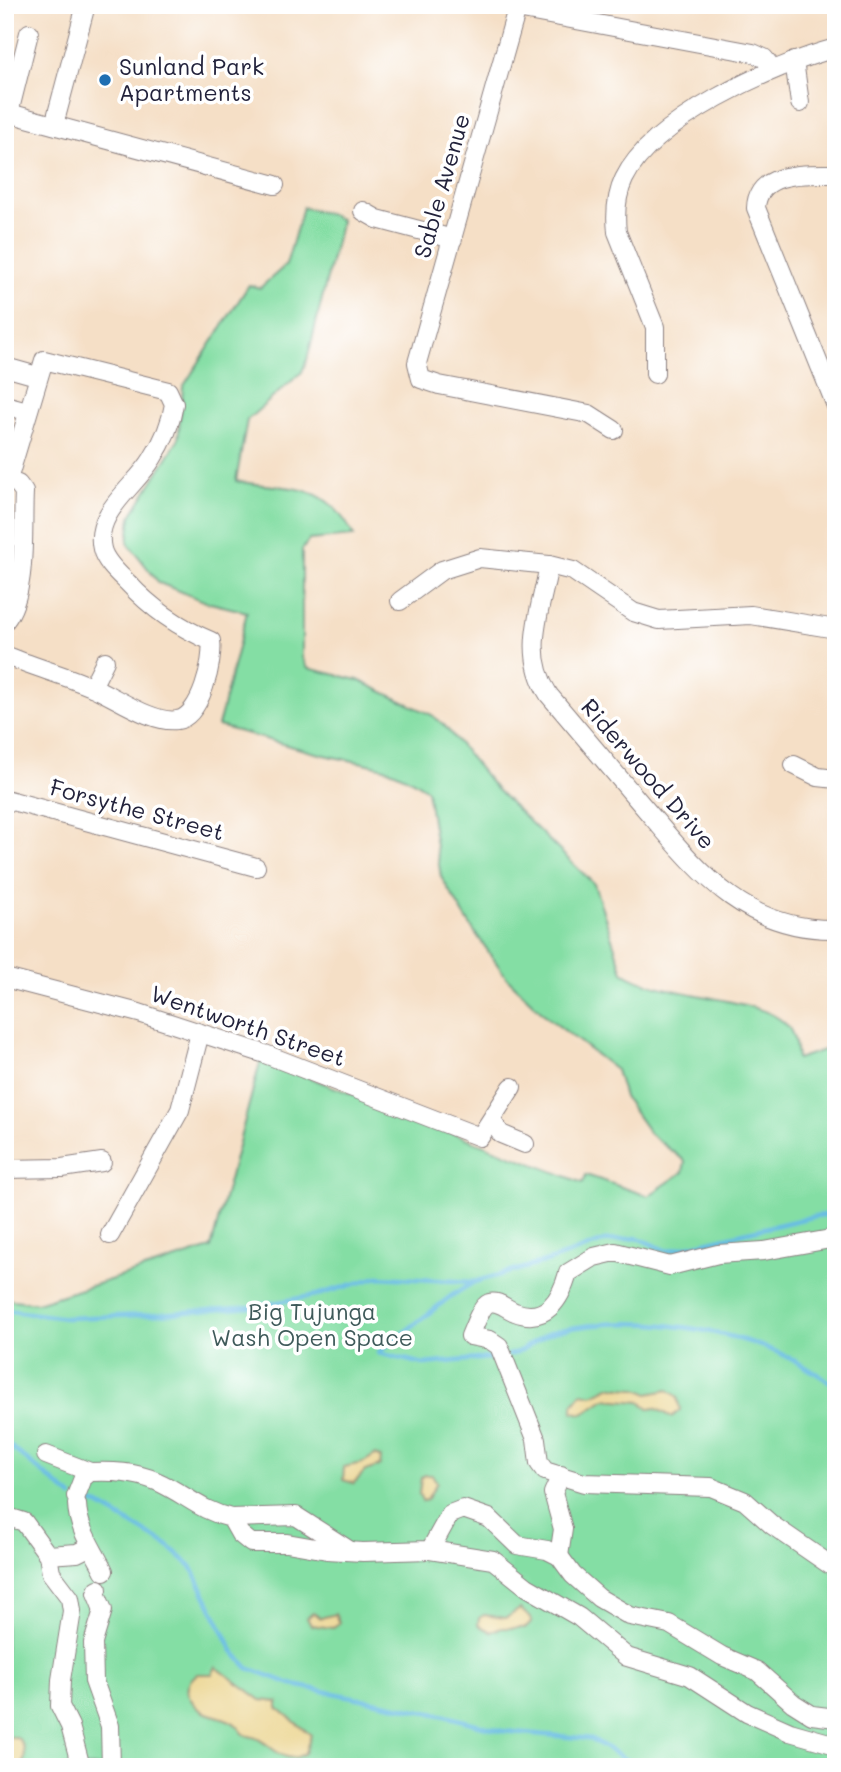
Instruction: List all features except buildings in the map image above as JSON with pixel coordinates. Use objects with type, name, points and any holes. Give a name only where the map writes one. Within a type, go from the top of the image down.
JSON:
[{"type":"street","points":[[54,125],[86,5]]},
{"type":"street","points":[[518,7],[753,53],[764,58],[772,69]]},
{"type":"street","name":"Sable Avenue","points":[[518,7],[417,363],[421,379],[439,386],[589,414],[614,430]]},
{"type":"street","points":[[29,33],[7,112],[275,185]]},
{"type":"street","points":[[656,374],[655,327],[617,232],[615,215],[623,181],[639,158],[672,128],[772,69],[836,48]]},
{"type":"street","points":[[794,61],[800,103]]},
{"type":"street","points":[[836,174],[771,181],[760,192],[756,208],[836,406]]},
{"type":"street","points":[[363,211],[377,219],[453,239]]},
{"type":"street","points":[[5,621],[12,612],[21,569],[24,492],[18,484],[7,480],[11,447],[27,411],[42,361],[50,359],[168,391],[174,404],[164,437],[152,460],[112,509],[100,538],[102,552],[114,569],[147,603],[181,627],[211,640],[210,672],[196,702],[183,719],[175,721],[131,707],[92,687],[5,655]]},
{"type":"street","points":[[5,367],[37,376]]},
{"type":"street","points":[[5,405],[27,411]]},
{"type":"street","points":[[400,601],[442,570],[461,561],[480,558],[549,565],[583,576],[633,612],[659,620],[751,615],[836,629]]},
{"type":"street","name":"Riderwood Drive","points":[[549,565],[534,640],[533,660],[538,679],[549,695],[683,853],[720,891],[765,917],[817,929],[836,929]]},
{"type":"street","points":[[92,687],[105,661]]},
{"type":"street","points":[[794,765],[818,777],[836,779]]},
{"type":"street","name":"Forsythe Street","points":[[5,799],[256,867]]},
{"type":"street","name":"Wentworth Street","points":[[5,978],[265,1054],[480,1138],[492,1121]]},
{"type":"street","points":[[110,1235],[180,1110],[200,1033]]},
{"type":"street","points":[[512,1087],[492,1121],[501,1134],[525,1144]]},
{"type":"street","points":[[5,1169],[51,1169],[102,1161]]},
{"type":"street","points":[[836,1238],[764,1251],[718,1254],[670,1266],[615,1252],[594,1257],[568,1273],[563,1292],[554,1306],[543,1313],[525,1315],[499,1303],[489,1303],[483,1307],[470,1336],[491,1340],[499,1346],[536,1439],[539,1463],[545,1471],[584,1483],[711,1487],[746,1502],[772,1525],[836,1569]]},
{"type":"street","points":[[46,1455],[90,1472],[131,1473],[157,1482],[199,1508],[231,1518],[296,1516],[352,1551]]},
{"type":"street","points":[[90,1472],[83,1478],[77,1500],[77,1517],[83,1550],[104,1570]]},
{"type":"street","points":[[559,1556],[563,1529],[553,1493],[561,1475]]},
{"type":"street","points":[[430,1550],[450,1514],[463,1509],[489,1517],[517,1545],[547,1550],[559,1556],[573,1575],[599,1598],[630,1616],[669,1624],[722,1656],[757,1671],[793,1703],[812,1715],[836,1718]]},
{"type":"street","points":[[5,1516],[24,1522],[48,1555],[51,1573],[70,1598],[72,1611],[61,1680],[60,1706],[70,1726],[81,1767]]},
{"type":"street","points":[[231,1518],[240,1534],[251,1543],[288,1543],[352,1551],[430,1550],[493,1560],[527,1587],[579,1617],[627,1657],[691,1676],[747,1713],[790,1732],[836,1745]]},
{"type":"street","points":[[48,1555],[83,1550]]},
{"type":"street","points":[[61,1584],[83,1550]]},
{"type":"street","points":[[98,1589],[96,1593],[103,1610],[93,1643],[94,1681],[110,1726],[111,1767]]},
{"type":"green space","name":"Big Tujunga Wash Open Space","points":[[303,207],[332,215],[341,221],[307,360],[302,372],[247,420],[236,481],[304,490],[318,496],[342,517],[354,536],[309,540],[302,550],[302,657],[307,668],[358,680],[432,715],[444,725],[496,789],[594,884],[623,972],[662,988],[737,1003],[777,1017],[791,1032],[797,1059],[836,1046],[836,1767],[5,1767],[5,1299],[37,1303],[211,1248],[261,1059],[583,1183],[586,1175],[648,1196],[683,1172],[685,1161],[650,1134],[624,1097],[616,1070],[547,1017],[507,978],[472,928],[441,877],[427,790],[384,768],[308,751],[218,726],[247,612],[206,602],[159,583],[128,543],[131,516],[178,440],[183,387],[249,285],[260,288],[286,265]]},
{"type":"sand","points":[[611,1386],[648,1394],[668,1390],[677,1396],[680,1410],[672,1417],[640,1402],[605,1399],[583,1414],[573,1412],[573,1405],[582,1393],[593,1395]]},
{"type":"sand","points":[[375,1455],[381,1458],[380,1466],[365,1471],[354,1483],[343,1480],[344,1467],[362,1463]]},
{"type":"sand","points":[[432,1475],[437,1482],[427,1500],[422,1501],[419,1494],[421,1478]]},
{"type":"sand","points":[[520,1609],[531,1618],[531,1623],[526,1628],[502,1628],[491,1632],[478,1625],[479,1618],[484,1615],[506,1618]]},
{"type":"sand","points":[[313,1613],[321,1618],[335,1614],[339,1623],[332,1628],[311,1625],[307,1618]]},
{"type":"sand","points":[[216,1667],[261,1700],[278,1702],[278,1708],[311,1735],[305,1753],[298,1757],[286,1757],[258,1739],[244,1734],[234,1723],[198,1708],[189,1696],[188,1684],[197,1674],[212,1674]]},
{"type":"sand","points":[[16,1737],[23,1746],[22,1767],[5,1767],[5,1739]]},
{"type":"waterway","points":[[5,1310],[66,1318],[146,1315],[251,1307],[317,1295],[378,1277],[474,1282],[549,1261],[605,1241],[638,1238],[667,1251],[816,1216],[836,1214]]},
{"type":"waterway","points":[[474,1282],[451,1296],[378,1353],[424,1364],[500,1357]]},
{"type":"waterway","points":[[509,1355],[556,1331],[612,1324],[669,1325],[753,1343],[786,1356],[836,1385]]},
{"type":"waterway","points":[[5,1442],[72,1497]]},
{"type":"waterway","points":[[86,1502],[99,1505],[167,1545],[191,1566],[233,1651],[248,1668],[294,1685],[446,1716],[502,1731],[592,1739],[637,1767]]},
{"type":"place","name":"Sunland Park Apartments","points":[[105,80]]}]
